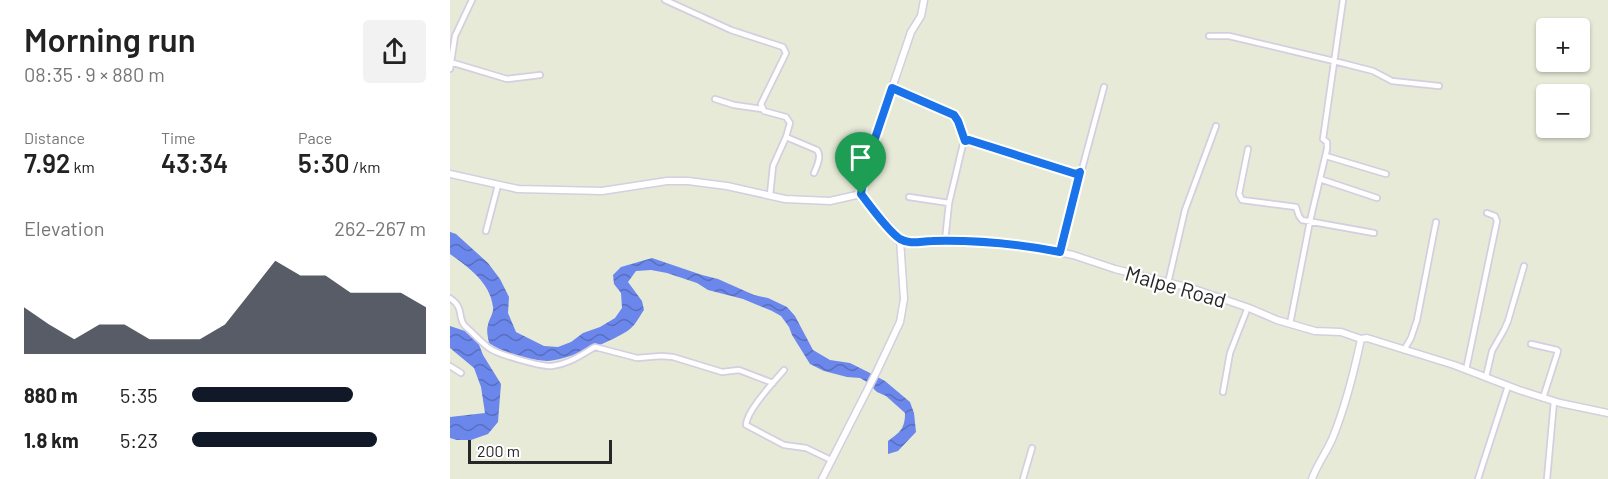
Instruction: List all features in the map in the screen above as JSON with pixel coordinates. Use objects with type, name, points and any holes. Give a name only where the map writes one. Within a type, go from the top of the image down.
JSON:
[{"type":"street","points":[[450,69],[457,30],[472,0]]},
{"type":"street","points":[[664,0],[731,30],[783,47],[786,53],[761,104],[762,109]]},
{"type":"street","points":[[822,479],[900,322],[904,299],[900,239],[861,194],[865,168],[911,32],[921,16],[924,0]]},
{"type":"street","points":[[1290,324],[1310,221],[1326,156],[1327,142],[1323,139],[1343,0]]},
{"type":"street","points":[[1209,36],[1229,36],[1334,61],[1375,72],[1392,81],[1439,86]]},
{"type":"street","points":[[450,63],[507,80],[540,75]]},
{"type":"street","points":[[1060,252],[1104,87]]},
{"type":"street","points":[[892,88],[954,115],[965,141],[949,203],[945,241]]},
{"type":"street","points":[[715,99],[734,105],[762,109],[786,117],[788,120],[789,127],[786,137],[773,166],[770,195]]},
{"type":"street","points":[[1168,282],[1185,210],[1216,126]]},
{"type":"street","points":[[786,137],[819,152],[814,173]]},
{"type":"street","points":[[965,141],[969,140],[1076,174],[1080,172]]},
{"type":"street","points":[[1248,149],[1239,194],[1242,200],[1296,207],[1300,219],[1374,233]]},
{"type":"street","points":[[1326,156],[1386,174]]},
{"type":"street","points":[[450,174],[518,189],[594,191],[667,181],[688,181],[727,186],[785,199],[830,201],[861,194]]},
{"type":"street","points":[[1320,179],[1377,198]]},
{"type":"street","points":[[486,231],[498,185]]},
{"type":"street","points":[[909,197],[949,203]]},
{"type":"street","points":[[1466,370],[1497,221],[1496,216],[1487,213]]},
{"type":"street","points":[[1404,350],[1417,320],[1436,222]]},
{"type":"street","name":"Malpe Road","points":[[900,239],[910,243],[963,241],[1073,255],[1115,269],[1194,289],[1248,307],[1276,320],[1315,330],[1341,332],[1361,339],[1366,338],[1543,398],[1608,413]]},
{"type":"street","points":[[1486,377],[1492,351],[1508,321],[1524,266]]},
{"type":"street","points":[[450,298],[461,310],[463,324],[489,349],[516,358],[548,366],[576,359],[595,347],[637,358],[673,357],[722,372],[739,370],[773,383]]},
{"type":"street","points":[[1223,392],[1230,353],[1248,307]]},
{"type":"street","points":[[1312,479],[1332,439],[1349,392],[1361,339]]},
{"type":"street","points":[[1531,344],[1558,351],[1543,398]]},
{"type":"street","points":[[450,366],[461,373]]},
{"type":"street","points":[[784,369],[759,400],[746,421],[746,425],[784,445],[806,448],[831,460]]},
{"type":"street","points":[[1478,479],[1508,386]]},
{"type":"street","points":[[1547,479],[1554,401]]},
{"type":"street","points":[[1023,479],[1032,448]]},
{"type":"water","points":[[450,232],[456,234],[488,263],[500,279],[509,297],[508,313],[516,332],[544,346],[558,347],[571,342],[583,333],[615,318],[622,308],[621,293],[614,284],[613,275],[621,267],[652,258],[718,279],[787,307],[795,316],[813,350],[830,360],[850,363],[885,381],[910,402],[916,432],[898,451],[888,454],[888,441],[901,430],[905,413],[886,396],[877,392],[860,378],[824,371],[810,364],[781,316],[743,299],[708,290],[697,283],[667,273],[651,270],[636,271],[628,282],[642,301],[644,310],[632,327],[614,339],[577,354],[547,361],[524,358],[502,350],[489,343],[487,327],[493,309],[488,290],[477,276],[450,254]]},
{"type":"water","points":[[450,326],[465,331],[478,342],[483,355],[501,384],[498,422],[488,434],[471,440],[450,438],[450,417],[485,413],[481,387],[474,368],[450,348]]},
{"type":"route","points":[[892,88],[954,115],[965,141],[969,140],[1076,174],[1080,172],[1060,252],[963,241],[910,243],[900,239],[861,194],[865,168],[892,88]]}]
